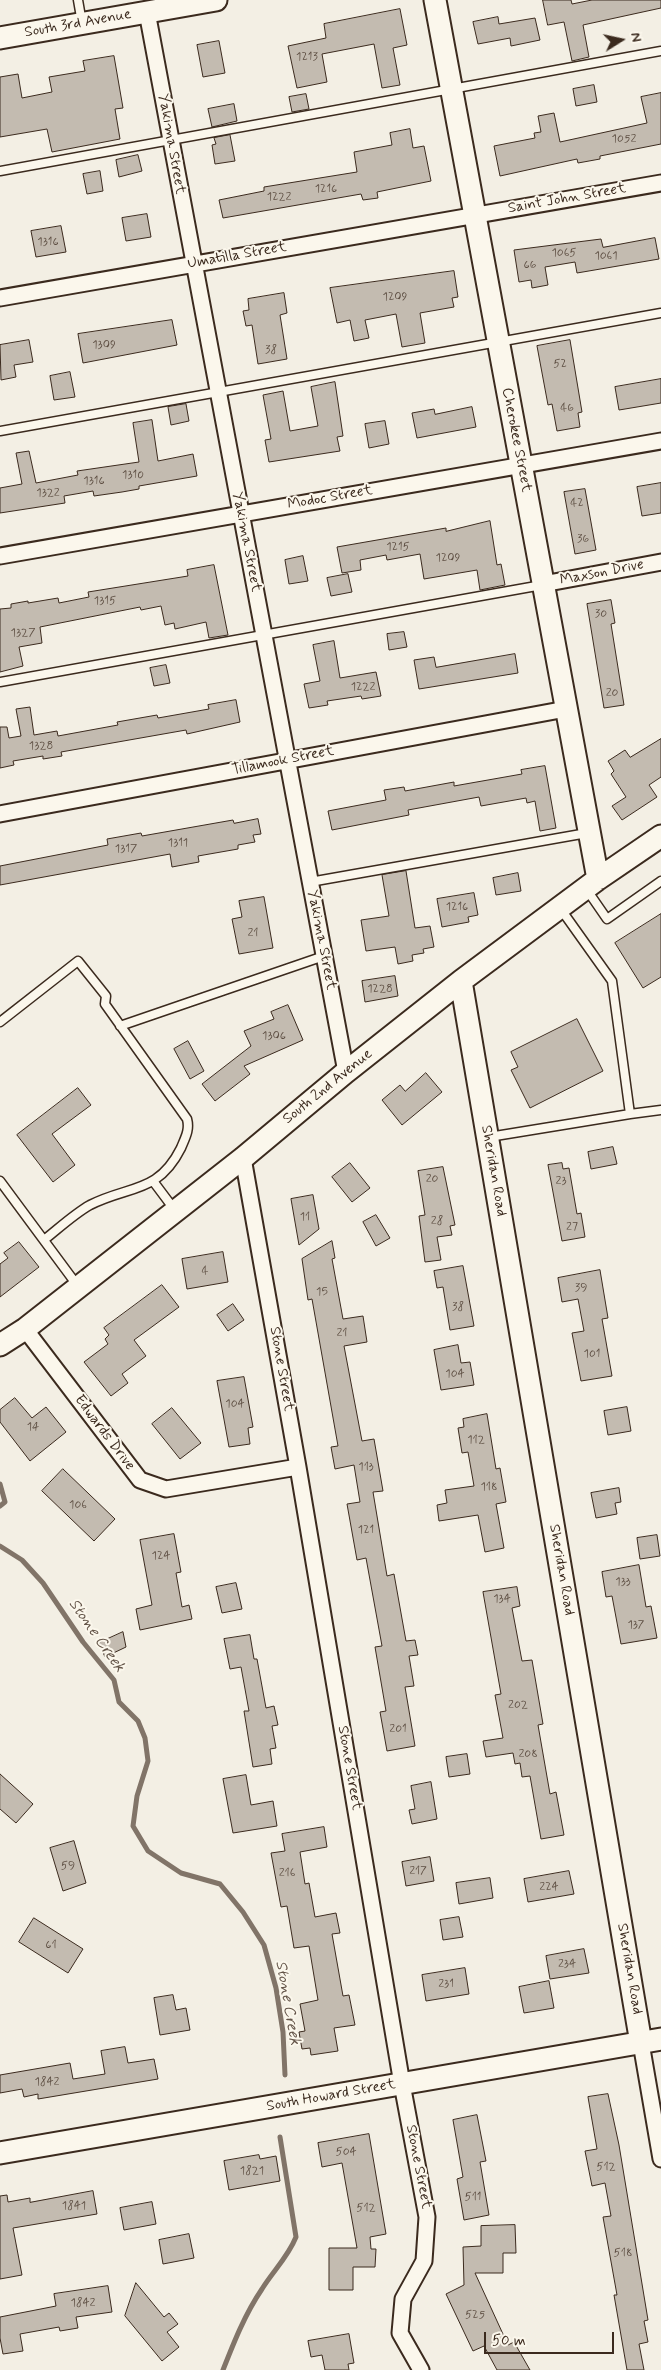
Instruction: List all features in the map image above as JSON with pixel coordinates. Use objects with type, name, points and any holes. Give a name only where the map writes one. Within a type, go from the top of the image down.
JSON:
[{"type":"street","name":"South 3rd Avenue","points":[[0,38],[216,0]]},
{"type":"street","name":"Cherokee Street","points":[[435,0],[589,833],[592,884]]},
{"type":"street","name":"Yakima Street","points":[[147,12],[346,1072]]},
{"type":"street","name":"Saint John Street","points":[[474,216],[661,183]]},
{"type":"street","name":"Umatilla Street","points":[[0,298],[474,216]]},
{"type":"street","name":"Modoc Street","points":[[0,556],[661,441]]},
{"type":"street","name":"Maxson Drive","points":[[543,584],[661,562]]},
{"type":"street","name":"Tillamook Street","points":[[0,814],[566,708]]},
{"type":"street","name":"South 2nd Avenue","points":[[0,1345],[25,1329],[176,1211],[346,1072],[461,982],[592,884],[661,836]]},
{"type":"street","name":"Sheridan Road","points":[[461,982],[651,2041],[661,2159]]},
{"type":"street","name":"Stone Street","points":[[243,1158],[298,1467],[402,2084],[427,2217],[424,2260],[403,2300],[400,2332],[421,2370]]},
{"type":"street","name":"Edwards Drive","points":[[25,1329],[140,1480],[166,1489],[298,1467]]},
{"type":"street","name":"South Howard Street","points":[[0,2153],[651,2041]]},
{"type":"lane","points":[[78,0],[82,23]]},
{"type":"lane","points":[[0,171],[661,51]]},
{"type":"lane","points":[[0,431],[661,314]]},
{"type":"lane","points":[[0,682],[543,584]]},
{"type":"lane","points":[[310,882],[589,833]]},
{"type":"lane","points":[[592,884],[607,918],[661,881]]},
{"type":"lane","points":[[560,908],[612,981],[630,1114]]},
{"type":"lane","points":[[120,1026],[324,956]]},
{"type":"lane","points":[[0,1022],[78,961],[106,996],[105,1004],[187,1119],[189,1126],[173,1165],[153,1181],[142,1188],[89,1206],[44,1240]]},
{"type":"lane","points":[[488,1137],[661,1110]]},
{"type":"lane","points":[[0,1181],[78,1287]]},
{"type":"lane","points":[[153,1181],[176,1211]]},
{"type":"building","points":[[543,0],[571,0],[572,4],[592,0],[661,0],[661,8],[583,25],[589,57],[572,61],[564,22],[548,25]]},
{"type":"building","points":[[400,9],[407,45],[393,48],[400,85],[382,88],[374,44],[322,54],[327,82],[297,88],[288,46],[326,38],[324,24]]},
{"type":"building","points":[[498,17],[499,24],[535,18],[540,40],[511,46],[510,38],[478,44],[473,22]]},
{"type":"building","points":[[219,41],[225,73],[203,77],[197,45]]},
{"type":"building","points":[[114,56],[123,108],[115,109],[120,139],[52,152],[47,129],[0,137],[0,77],[18,74],[22,98],[52,92],[49,77],[85,71],[83,61]]},
{"type":"building","points":[[594,85],[597,102],[576,106],[573,89]]},
{"type":"building","points":[[661,93],[661,144],[600,156],[600,159],[578,163],[577,159],[500,176],[494,146],[535,138],[534,133],[541,132],[538,116],[554,113],[560,142],[647,123],[641,97]]},
{"type":"building","points":[[306,94],[309,109],[292,112],[289,97]]},
{"type":"building","points":[[234,104],[237,121],[212,127],[208,109]]},
{"type":"building","points":[[410,129],[413,148],[424,146],[431,181],[377,192],[378,198],[363,200],[361,194],[223,218],[219,200],[264,191],[264,187],[357,172],[354,152],[392,145],[390,133]]},
{"type":"building","points":[[230,135],[235,161],[215,164],[212,145],[216,144],[214,138]]},
{"type":"building","points":[[138,155],[142,171],[119,177],[116,160]]},
{"type":"building","points":[[100,171],[103,191],[87,194],[83,174]]},
{"type":"building","points":[[147,214],[151,237],[126,241],[122,218]]},
{"type":"building","points":[[61,226],[66,252],[36,257],[31,231]]},
{"type":"building","points":[[655,238],[659,259],[577,273],[575,262],[545,267],[548,285],[532,288],[531,280],[519,282],[514,250],[601,239],[603,247]]},
{"type":"building","points":[[454,271],[458,297],[452,298],[454,307],[420,313],[425,343],[402,347],[396,314],[365,320],[369,338],[354,341],[350,320],[337,323],[330,288]]},
{"type":"building","points":[[284,293],[287,313],[280,315],[287,359],[258,364],[252,325],[246,326],[243,311],[249,310],[248,299]]},
{"type":"building","points":[[172,320],[177,345],[83,363],[78,334]]},
{"type":"building","points":[[29,340],[33,362],[14,365],[16,377],[1,380],[0,345]]},
{"type":"building","points":[[570,340],[582,412],[578,413],[580,427],[557,431],[552,404],[548,405],[537,346]]},
{"type":"building","points":[[70,372],[75,397],[54,400],[50,376]]},
{"type":"building","points":[[661,379],[661,403],[619,410],[615,387]]},
{"type":"building","points":[[335,382],[343,436],[337,437],[340,451],[269,462],[265,440],[271,439],[263,395],[283,391],[290,431],[318,426],[311,387]]},
{"type":"building","points":[[186,404],[189,421],[171,425],[168,407]]},
{"type":"building","points":[[472,407],[476,427],[417,438],[412,413],[434,409],[435,414]]},
{"type":"building","points":[[152,420],[158,461],[193,454],[197,476],[139,486],[139,489],[122,492],[94,496],[93,491],[64,496],[65,503],[0,513],[0,488],[22,484],[16,453],[29,451],[36,483],[78,475],[77,471],[139,462],[133,423]]},
{"type":"building","points":[[385,421],[389,444],[369,448],[365,424]]},
{"type":"building","points":[[661,483],[661,513],[642,516],[637,487]]},
{"type":"building","points":[[585,489],[596,550],[575,554],[564,492]]},
{"type":"building","points":[[490,521],[497,565],[501,564],[505,585],[480,590],[477,570],[424,579],[420,554],[387,560],[386,555],[360,560],[361,570],[342,573],[337,547],[446,528],[446,531]]},
{"type":"building","points":[[303,556],[308,581],[289,584],[285,560]]},
{"type":"building","points":[[214,565],[228,635],[209,638],[206,622],[175,629],[174,623],[165,625],[161,606],[141,610],[140,607],[40,627],[42,643],[19,647],[23,666],[0,672],[0,609],[11,608],[11,604],[28,601],[28,603],[58,598],[59,603],[89,597],[88,592],[188,576],[187,570]]},
{"type":"building","points":[[348,574],[352,592],[331,596],[327,578]]},
{"type":"building","points":[[611,600],[615,623],[611,624],[624,705],[604,708],[587,604]]},
{"type":"building","points":[[404,632],[407,647],[389,650],[387,634]]},
{"type":"building","points":[[334,641],[340,678],[376,672],[381,696],[362,699],[361,696],[327,701],[328,705],[309,708],[304,684],[320,681],[313,645]]},
{"type":"building","points":[[515,654],[518,673],[419,689],[414,660],[434,657],[436,667]]},
{"type":"building","points":[[166,665],[170,683],[154,686],[150,668]]},
{"type":"building","points":[[236,700],[240,722],[187,734],[186,730],[61,752],[62,756],[43,759],[43,756],[13,761],[14,765],[0,768],[0,727],[7,727],[9,738],[21,736],[16,709],[30,707],[34,735],[57,731],[58,736],[118,725],[117,722],[157,715],[158,718],[209,709],[208,705]]},
{"type":"building","points":[[661,739],[661,777],[649,785],[657,797],[622,820],[612,806],[626,797],[611,774],[614,771],[608,761],[625,750],[630,757]]},
{"type":"building","points":[[545,766],[556,828],[540,831],[535,801],[527,803],[526,798],[481,806],[479,797],[408,810],[409,815],[332,830],[328,811],[386,800],[384,790],[404,787],[405,791],[454,782],[454,786],[522,774],[521,770]]},
{"type":"building","points":[[258,819],[261,834],[253,835],[255,842],[238,845],[238,849],[198,856],[199,862],[172,867],[170,854],[0,885],[0,866],[108,845],[107,839],[141,833],[142,836],[233,820],[234,823]]},
{"type":"building","points":[[406,871],[415,928],[430,926],[434,947],[423,949],[424,953],[412,955],[413,961],[398,964],[395,947],[366,951],[361,920],[389,916],[382,875]]},
{"type":"building","points":[[518,873],[521,891],[496,895],[493,878]]},
{"type":"building","points":[[474,893],[478,915],[468,917],[469,922],[442,927],[437,899]]},
{"type":"building","points":[[264,897],[273,948],[239,954],[232,919],[242,917],[239,901]]},
{"type":"building","points":[[661,914],[661,977],[643,988],[615,943]]},
{"type":"building","points":[[395,976],[398,996],[365,1002],[362,981]]},
{"type":"building","points":[[288,1005],[303,1040],[244,1066],[250,1074],[215,1101],[202,1084],[251,1046],[244,1031],[274,1019],[271,1012]]},
{"type":"building","points":[[577,1019],[603,1071],[530,1108],[511,1070],[518,1067],[511,1052]]},
{"type":"building","points":[[188,1041],[204,1071],[190,1079],[174,1049]]},
{"type":"building","points":[[426,1073],[442,1092],[402,1125],[382,1100],[400,1085],[405,1091]]},
{"type":"building","points":[[78,1088],[91,1105],[52,1134],[75,1165],[53,1182],[17,1135]]},
{"type":"building","points":[[613,1147],[617,1164],[591,1169],[588,1152]]},
{"type":"building","points":[[350,1163],[370,1188],[352,1202],[332,1177]]},
{"type":"building","points":[[562,1163],[563,1169],[569,1168],[577,1214],[581,1213],[585,1237],[562,1241],[548,1165]]},
{"type":"building","points":[[443,1167],[455,1225],[450,1226],[452,1235],[437,1237],[441,1260],[425,1262],[419,1216],[425,1215],[418,1171]]},
{"type":"building","points":[[313,1195],[319,1229],[299,1245],[291,1199]]},
{"type":"building","points":[[376,1215],[390,1238],[376,1246],[363,1222]]},
{"type":"building","points":[[332,1241],[335,1258],[332,1259],[343,1319],[363,1316],[367,1342],[344,1346],[362,1441],[374,1439],[383,1491],[373,1492],[387,1576],[394,1574],[406,1641],[415,1640],[418,1655],[409,1656],[414,1686],[405,1687],[415,1746],[387,1751],[380,1712],[386,1711],[375,1647],[382,1646],[366,1558],[357,1560],[347,1504],[360,1502],[354,1465],[335,1469],[331,1447],[338,1446],[312,1299],[308,1300],[302,1259]]},
{"type":"building","points":[[19,1242],[39,1267],[0,1297],[0,1264],[8,1258],[4,1253]]},
{"type":"building","points":[[223,1252],[228,1282],[187,1289],[182,1259]]},
{"type":"building","points":[[463,1266],[474,1326],[450,1330],[443,1287],[437,1288],[434,1271]]},
{"type":"building","points":[[600,1270],[608,1318],[602,1319],[612,1376],[581,1381],[572,1333],[584,1331],[578,1299],[562,1302],[558,1278]]},
{"type":"building","points":[[162,1285],[179,1307],[134,1340],[146,1356],[122,1374],[128,1383],[111,1396],[84,1362],[108,1344],[105,1339],[109,1335],[104,1328]]},
{"type":"building","points":[[233,1304],[244,1320],[228,1331],[217,1315]]},
{"type":"building","points":[[458,1345],[461,1363],[470,1362],[474,1385],[441,1390],[434,1350]]},
{"type":"building","points":[[244,1377],[253,1427],[248,1428],[250,1444],[229,1447],[217,1381]]},
{"type":"building","points":[[15,1398],[32,1418],[46,1407],[66,1432],[30,1461],[0,1422],[0,1410]]},
{"type":"building","points":[[627,1407],[631,1431],[608,1435],[604,1411]]},
{"type":"building","points":[[172,1408],[201,1443],[180,1459],[152,1424]]},
{"type":"building","points":[[487,1414],[496,1469],[500,1468],[506,1502],[496,1504],[504,1548],[485,1552],[478,1515],[439,1521],[437,1505],[447,1503],[445,1490],[474,1486],[468,1452],[462,1453],[458,1428],[464,1427],[463,1419]]},
{"type":"building","points":[[63,1469],[115,1519],[94,1541],[42,1491]]},
{"type":"building","points":[[619,1488],[621,1502],[615,1503],[617,1514],[596,1518],[591,1493]]},
{"type":"building","points":[[174,1534],[181,1572],[176,1573],[182,1607],[189,1605],[192,1619],[140,1630],[136,1609],[152,1605],[140,1540]]},
{"type":"building","points":[[657,1535],[660,1556],[640,1559],[637,1538]]},
{"type":"building","points":[[639,1565],[646,1607],[651,1606],[657,1638],[621,1644],[612,1596],[606,1597],[602,1572]]},
{"type":"building","points":[[236,1583],[242,1609],[222,1613],[216,1587]]},
{"type":"building","points":[[517,1587],[520,1606],[512,1608],[522,1661],[532,1660],[543,1724],[538,1725],[550,1794],[556,1792],[564,1835],[541,1839],[530,1776],[522,1777],[520,1763],[515,1764],[513,1753],[486,1757],[483,1741],[503,1738],[495,1695],[501,1694],[483,1592]]},
{"type":"building","points":[[123,1632],[126,1647],[105,1657],[99,1643]]},
{"type":"building","points":[[250,1635],[254,1659],[257,1659],[266,1708],[274,1706],[278,1725],[272,1726],[276,1748],[270,1749],[272,1764],[253,1767],[244,1711],[249,1711],[241,1667],[230,1669],[224,1639]]},
{"type":"building","points":[[467,1754],[470,1774],[449,1777],[446,1757]]},
{"type":"building","points":[[0,1774],[33,1804],[16,1823],[0,1809]]},
{"type":"building","points":[[246,1775],[251,1805],[273,1801],[277,1826],[233,1833],[223,1779]]},
{"type":"building","points":[[431,1782],[437,1819],[412,1824],[409,1810],[415,1809],[411,1786]]},
{"type":"building","points":[[324,1827],[327,1847],[300,1852],[305,1884],[309,1883],[315,1917],[336,1913],[340,1933],[332,1934],[343,1996],[349,1995],[355,2025],[334,2028],[338,2051],[311,2055],[310,2048],[302,2049],[299,2032],[305,2031],[300,2004],[318,2000],[309,1946],[294,1948],[287,1906],[281,1907],[271,1853],[285,1851],[282,1834]]},
{"type":"building","points":[[74,1841],[86,1883],[63,1891],[50,1848]]},
{"type":"building","points":[[430,1857],[434,1881],[406,1886],[402,1862]]},
{"type":"building","points":[[569,1871],[574,1894],[528,1902],[524,1879]]},
{"type":"building","points":[[490,1878],[493,1898],[459,1904],[456,1883]]},
{"type":"building","points":[[459,1917],[463,1937],[443,1940],[440,1920]]},
{"type":"building","points":[[34,1918],[83,1949],[68,1973],[19,1942]]},
{"type":"building","points":[[584,1949],[589,1973],[550,1979],[546,1956]]},
{"type":"building","points":[[465,1968],[469,1994],[426,2001],[422,1975]]},
{"type":"building","points":[[549,1981],[554,2008],[524,2013],[519,1987]]},
{"type":"building","points":[[173,1995],[176,2010],[186,2008],[190,2030],[160,2035],[154,1998]]},
{"type":"building","points":[[125,2047],[128,2063],[154,2059],[158,2079],[38,2099],[38,2094],[24,2097],[22,2089],[0,2093],[0,2075],[70,2063],[73,2079],[105,2074],[101,2051]]},
{"type":"building","points":[[608,2094],[619,2145],[648,2320],[644,2321],[648,2342],[639,2344],[644,2370],[627,2370],[614,2295],[617,2295],[603,2217],[611,2216],[605,2183],[592,2186],[585,2151],[597,2149],[588,2097]]},
{"type":"building","points":[[477,2115],[486,2161],[480,2162],[489,2215],[464,2220],[457,2179],[463,2177],[453,2120]]},
{"type":"building","points":[[369,2134],[386,2234],[370,2237],[371,2249],[376,2249],[375,2267],[353,2267],[353,2290],[329,2290],[329,2248],[357,2248],[342,2163],[322,2167],[318,2143]]},
{"type":"building","points":[[259,2155],[260,2159],[276,2156],[280,2181],[229,2190],[224,2161]]},
{"type":"building","points":[[93,2191],[97,2214],[13,2228],[22,2275],[0,2279],[0,2196],[7,2195],[8,2202],[30,2198],[30,2202]]},
{"type":"building","points":[[152,2202],[156,2224],[124,2230],[120,2208]]},
{"type":"building","points":[[515,2225],[516,2253],[503,2253],[503,2273],[475,2273],[508,2345],[514,2342],[530,2370],[497,2370],[484,2346],[473,2351],[446,2294],[464,2285],[463,2247],[481,2246],[481,2226]]},
{"type":"building","points":[[189,2234],[194,2258],[163,2264],[159,2240]]},
{"type":"building","points":[[136,2283],[164,2317],[169,2313],[178,2324],[167,2332],[179,2347],[162,2361],[125,2316]]},
{"type":"building","points":[[108,2286],[112,2312],[76,2317],[78,2328],[60,2331],[59,2327],[20,2334],[23,2351],[3,2354],[0,2338],[0,2317],[56,2306],[54,2294]]},
{"type":"building","points":[[349,2334],[354,2363],[348,2364],[349,2370],[325,2370],[322,2355],[311,2357],[308,2341]]},
{"type":"waterway","name":"Stone Creek","points":[[0,1484],[5,1502],[0,1506]]},
{"type":"waterway","name":"Stone Creek","points":[[0,1546],[22,1560],[43,1583],[83,1642],[114,1680],[119,1702],[138,1721],[145,1738],[148,1761],[137,1796],[133,1826],[148,1851],[181,1873],[220,1884],[243,1912],[264,1945],[276,1988],[283,2032],[285,2075]]},
{"type":"waterway","name":"Stone Creek","points":[[223,2370],[250,2308],[289,2251],[296,2237],[280,2137]]}]
